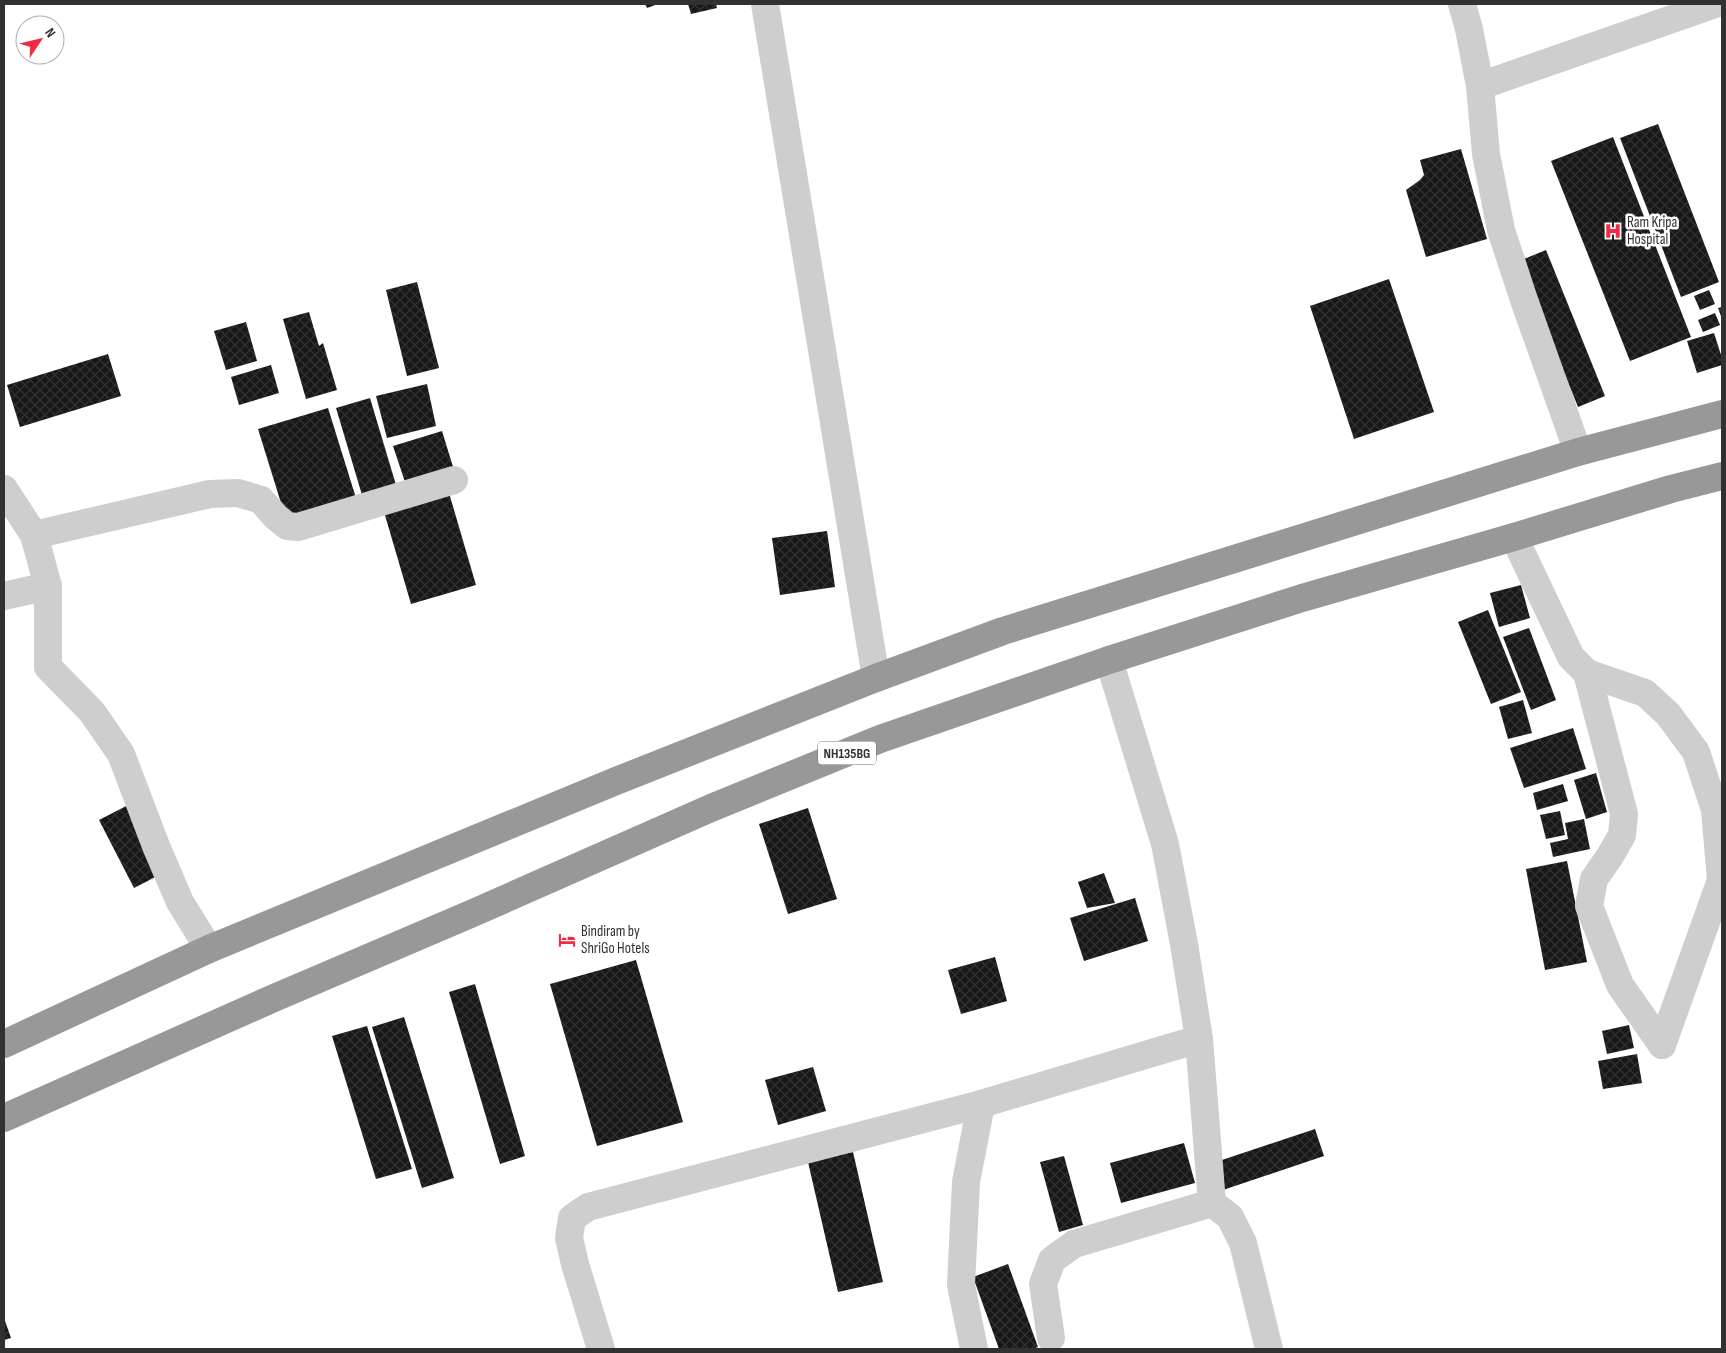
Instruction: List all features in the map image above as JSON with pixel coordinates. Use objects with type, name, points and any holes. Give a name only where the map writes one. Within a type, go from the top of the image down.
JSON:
[{"type":"highway","points":[[4,1044],[209,949],[616,781],[876,678],[1003,631],[1578,452],[1722,414]]},
{"type":"highway","name":"NH135BG","points":[[4,1118],[264,1002],[711,808],[880,739],[1109,660],[1302,598],[1514,537],[1671,489],[1722,476]]},
{"type":"street","points":[[765,4],[876,678]]},
{"type":"street","points":[[1462,4],[1480,86],[1486,154],[1501,230],[1578,452]]},
{"type":"street","points":[[1480,86],[1715,4]]},
{"type":"street","points":[[34,535],[210,494],[238,493],[261,500],[287,526],[298,527],[454,480]]},
{"type":"street","points":[[4,489],[34,535],[48,586],[48,667],[92,712],[121,754],[156,846],[180,902],[209,949]]},
{"type":"street","points":[[1514,537],[1571,657],[1587,673],[1645,693],[1668,714],[1696,752],[1715,810],[1721,880],[1662,1045],[1620,985],[1588,906],[1594,879],[1622,835],[1624,814],[1587,673]]},
{"type":"street","points":[[4,596],[48,586]]},
{"type":"street","points":[[1109,660],[1165,844],[1184,944],[1199,1039],[1212,1203],[1230,1217],[1243,1243],[1268,1349]]},
{"type":"street","points":[[601,1349],[569,1238],[572,1218],[588,1207],[981,1104],[1199,1039]]},
{"type":"street","points":[[974,1349],[961,1285],[966,1182],[981,1104]]},
{"type":"street","points":[[1051,1338],[1043,1284],[1052,1260],[1074,1244],[1212,1203]]},
{"type":"building","points":[[645,4],[658,4],[647,8]]},
{"type":"building","points":[[688,4],[716,4],[717,8],[691,14]]},
{"type":"building","points":[[1658,124],[1719,282],[1681,297],[1620,138]]},
{"type":"building","points":[[1613,137],[1691,337],[1630,361],[1551,161]]},
{"type":"building","points":[[1461,149],[1487,239],[1426,257],[1406,190],[1424,175],[1420,160]]},
{"type":"building","points":[[1546,250],[1605,396],[1578,407],[1519,261]]},
{"type":"building","points":[[1389,279],[1434,412],[1354,439],[1310,306]]},
{"type":"building","points":[[417,282],[439,368],[407,376],[386,290]]},
{"type":"building","points":[[1709,290],[1715,304],[1700,310],[1694,296]]},
{"type":"building","points":[[1722,307],[1722,319],[1718,308]]},
{"type":"building","points":[[309,312],[319,346],[323,343],[337,390],[306,399],[283,319]]},
{"type":"building","points":[[1715,313],[1720,325],[1703,332],[1698,320]]},
{"type":"building","points":[[246,322],[257,361],[226,370],[214,331]]},
{"type":"building","points":[[1714,333],[1722,358],[1722,365],[1697,373],[1687,341]]},
{"type":"building","points":[[108,354],[121,396],[20,427],[7,385]]},
{"type":"building","points":[[271,365],[279,393],[239,405],[231,377]]},
{"type":"building","points":[[427,384],[436,426],[387,438],[376,396]]},
{"type":"building","points":[[370,398],[396,485],[362,495],[336,408]]},
{"type":"building","points":[[328,408],[356,498],[286,519],[258,429]]},
{"type":"building","points":[[442,431],[454,470],[406,485],[393,446]]},
{"type":"building","points":[[447,486],[476,585],[411,604],[382,505]]},
{"type":"building","points":[[827,531],[835,587],[780,595],[772,538]]},
{"type":"building","points":[[1521,585],[1530,618],[1499,627],[1490,593]]},
{"type":"building","points":[[1488,610],[1521,692],[1491,704],[1458,622]]},
{"type":"building","points":[[1529,628],[1556,700],[1531,710],[1503,637]]},
{"type":"building","points":[[1523,700],[1532,733],[1508,739],[1499,707]]},
{"type":"building","points":[[1573,728],[1586,769],[1524,788],[1510,748]]},
{"type":"building","points":[[1596,773],[1607,812],[1586,819],[1574,780]]},
{"type":"building","points":[[1563,784],[1568,801],[1537,810],[1533,793]]},
{"type":"building","points":[[134,802],[169,870],[134,888],[99,820]]},
{"type":"building","points":[[808,808],[837,899],[788,914],[759,824]]},
{"type":"building","points":[[1560,811],[1565,835],[1546,839],[1540,815]]},
{"type":"building","points":[[1584,819],[1590,849],[1553,857],[1550,843],[1568,839],[1565,823]]},
{"type":"building","points":[[1567,861],[1587,962],[1545,970],[1526,869]]},
{"type":"building","points":[[1104,873],[1115,903],[1087,908],[1078,882]]},
{"type":"building","points":[[1135,898],[1148,941],[1084,961],[1070,918]]},
{"type":"building","points":[[995,957],[1007,1001],[961,1014],[948,970]]},
{"type":"building","name":"Bindiram by ShriGo Hotels","points":[[636,960],[683,1122],[597,1146],[550,984]]},
{"type":"building","points":[[475,984],[525,1156],[500,1164],[449,992]]},
{"type":"building","points":[[404,1017],[454,1178],[422,1188],[372,1027]]},
{"type":"building","points":[[1629,1025],[1634,1048],[1607,1054],[1602,1031]]},
{"type":"building","points":[[367,1026],[412,1169],[376,1179],[332,1036]]},
{"type":"building","points":[[1637,1054],[1642,1083],[1603,1089],[1598,1061]]},
{"type":"building","points":[[813,1067],[826,1111],[778,1125],[765,1080]]},
{"type":"building","points":[[1315,1129],[1324,1156],[1220,1191],[1210,1164]]},
{"type":"building","points":[[1184,1143],[1195,1183],[1121,1203],[1110,1163]]},
{"type":"building","points":[[853,1152],[883,1282],[838,1292],[808,1162]]},
{"type":"building","points":[[1064,1156],[1083,1225],[1059,1232],[1040,1162]]},
{"type":"building","points":[[1008,1264],[1038,1347],[1033,1349],[999,1349],[973,1277]]},
{"type":"building","points":[[4,1318],[11,1338],[4,1340]]},
{"type":"place","name":"Ram Kripa Hospital","points":[[1613,231]]},
{"type":"place","name":"Bindiram by ShriGo Hotels","points":[[567,940]]}]
